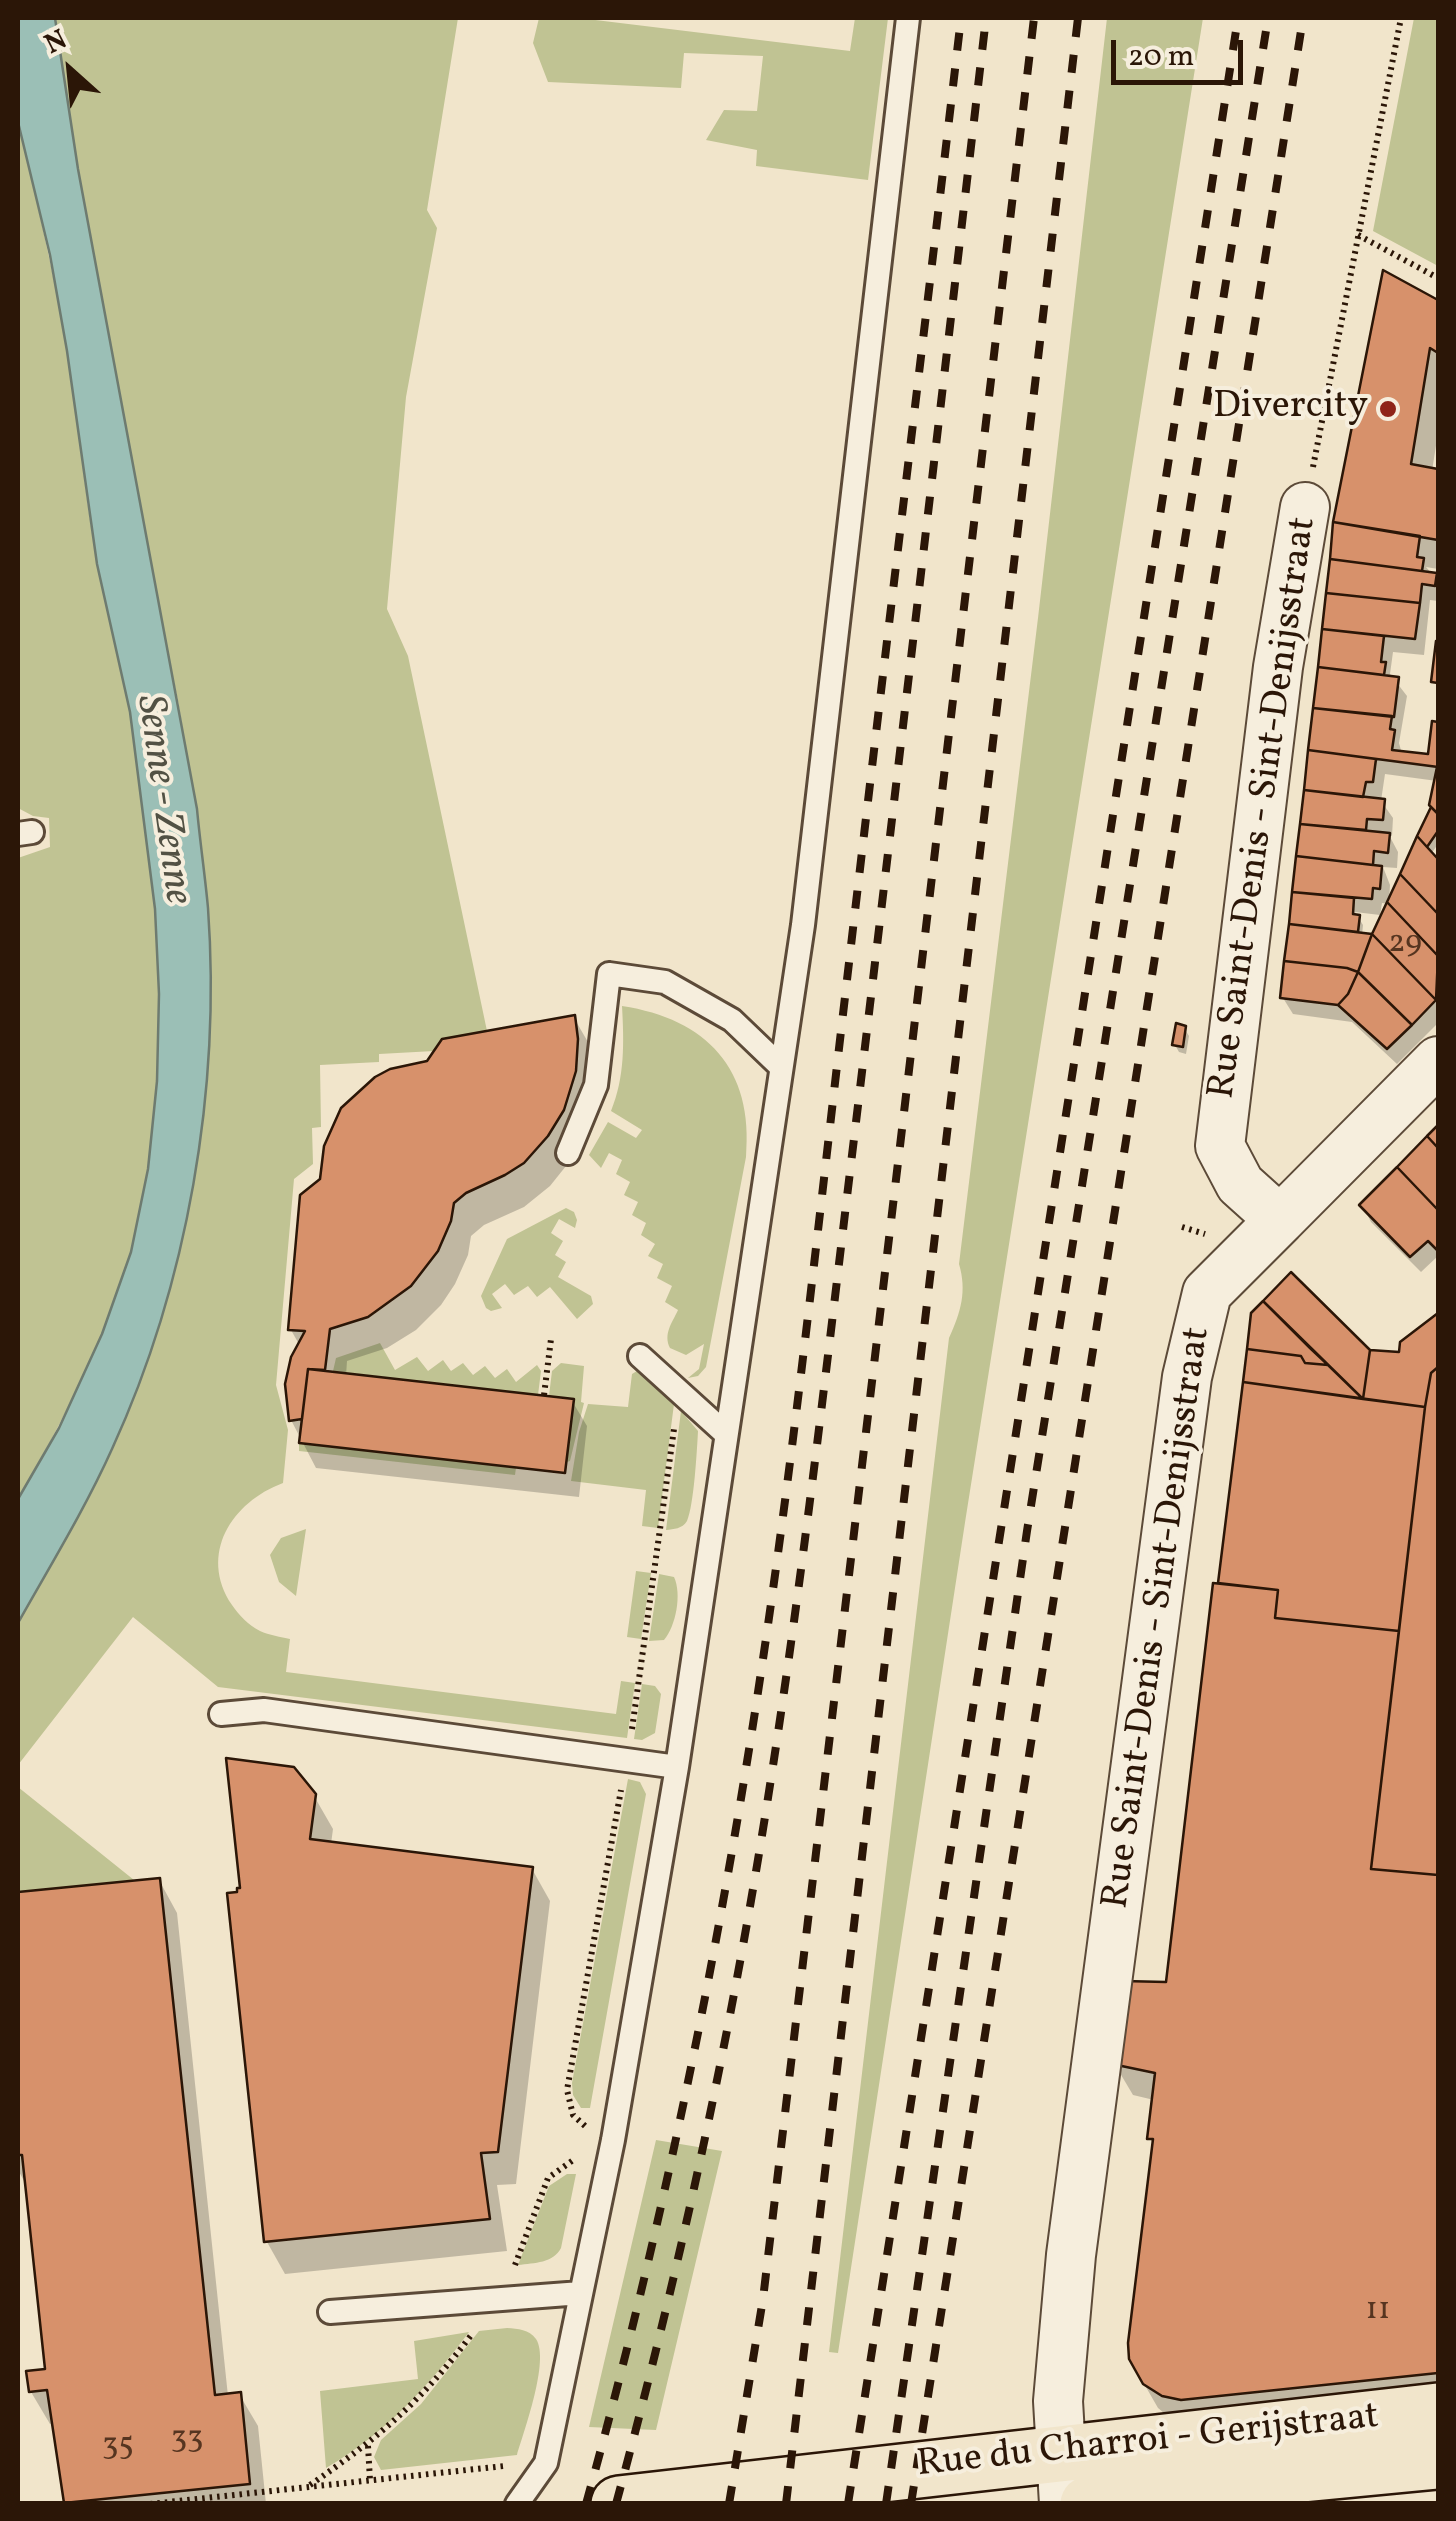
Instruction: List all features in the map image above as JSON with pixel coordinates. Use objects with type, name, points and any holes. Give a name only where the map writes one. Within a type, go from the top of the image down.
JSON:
[{"type":"main road","name":"Rue du Charroi - Gerijstraat","points":[[1069,2483],[1438,2412]]},
{"type":"main road","name":"Rue du Charroi - Gerijstraat","points":[[811,2504],[1069,2483],[1438,2434]]},
{"type":"main road","name":"Rue du Charroi - Gerijstraat","points":[[619,2504],[1069,2483],[1241,2480],[1438,2461]]},
{"type":"street","name":"Rue Saint-Denis - Sint-Denijsstraat","points":[[1069,2483],[1058,2401],[1071,2255],[1187,1377],[1207,1293],[1280,1220],[1240,1184],[1220,1146],[1278,667],[1305,507]]},
{"type":"street","points":[[1280,1220],[1438,1061]]},
{"type":"lane","points":[[518,2504],[546,2463],[613,2140],[676,1767],[803,925],[908,18]]},
{"type":"lane","points":[[568,1153],[596,1085],[609,974],[665,982],[732,1020],[781,1067]]},
{"type":"lane","points":[[640,1356],[726,1434]]},
{"type":"lane","points":[[222,1714],[264,1710],[676,1767]]},
{"type":"lane","points":[[330,2312],[581,2293]]},
{"type":"path","name":"Rue Saint-Denis - Sint-Denijsstraat","points":[[1305,507],[1401,18]]},
{"type":"path","points":[[1358,235],[1438,278]]},
{"type":"path","points":[[544,1396],[550,1338]]},
{"type":"path","points":[[368,2445],[370,2480]]},
{"type":"green space","points":[[55,18],[458,18],[427,210],[437,228],[406,397],[387,609],[408,656],[487,1031],[442,1039],[434,1051],[379,1054],[379,1062],[320,1065],[321,1127],[312,1128],[313,1164],[294,1179],[276,1385],[288,1430],[283,1483],[249,1503],[235,1517],[220,1549],[218,1567],[222,1586],[244,1620],[260,1631],[290,1639],[286,1672],[616,1714],[621,1681],[635,1683],[627,1738],[218,1687],[133,1617],[18,1765],[18,1623],[113,1449],[208,908],[178,701],[78,169]]},
{"type":"green space","points":[[539,18],[579,18],[850,51],[855,18],[888,18],[868,180],[756,166],[757,150],[706,140],[724,110],[757,111],[763,56],[684,53],[681,88],[548,82],[533,43]]},
{"type":"green space","points":[[1107,18],[1203,18],[838,2353],[829,2352],[949,1338],[961,1301],[959,1264]]},
{"type":"green space","points":[[1414,18],[1438,18],[1438,266],[1373,231]]},
{"type":"green space","points":[[18,122],[62,321],[93,540],[131,714],[150,846],[160,985],[155,1123],[146,1189],[131,1253],[82,1379],[18,1499],[18,858],[50,847],[49,818],[33,816],[18,808]]},
{"type":"green space","points":[[622,1006],[652,1013],[701,1036],[733,1074],[742,1098],[746,1157],[706,1367],[698,1376],[688,1378],[699,1369],[704,1344],[686,1355],[670,1348],[668,1333],[678,1310],[665,1302],[672,1286],[657,1278],[663,1264],[648,1256],[655,1244],[641,1235],[646,1223],[632,1215],[638,1202],[624,1195],[630,1182],[616,1174],[622,1160],[609,1153],[601,1168],[589,1155],[608,1122],[636,1138],[642,1130],[611,1111],[621,1073]]},
{"type":"green space","points":[[566,1208],[574,1212],[577,1220],[575,1228],[559,1219],[551,1233],[563,1241],[555,1255],[566,1262],[558,1277],[591,1296],[593,1304],[577,1319],[550,1287],[537,1297],[528,1286],[514,1295],[505,1284],[492,1294],[502,1308],[486,1308],[481,1296],[507,1239]]},
{"type":"green space","points":[[380,1343],[395,1370],[417,1357],[428,1371],[443,1360],[451,1371],[463,1363],[473,1375],[485,1366],[495,1378],[507,1369],[516,1382],[537,1365],[541,1371],[538,1395],[333,1371],[336,1358]]},
{"type":"green space","points":[[561,1363],[584,1366],[584,1403],[567,1462],[574,1400],[549,1396],[552,1371]]},
{"type":"green space","points":[[637,1371],[674,1404],[658,1528],[642,1526],[646,1490],[571,1481],[588,1404],[628,1407],[632,1374]]},
{"type":"green space","points":[[681,1411],[698,1431],[693,1491],[687,1521],[666,1530]]},
{"type":"green space","points":[[299,1443],[516,1468],[515,1475],[299,1451]]},
{"type":"green space","points":[[306,1529],[296,1596],[279,1582],[270,1555],[281,1538]]},
{"type":"green space","points":[[636,1571],[651,1573],[641,1639],[627,1637]]},
{"type":"green space","points":[[659,1574],[674,1577],[678,1592],[676,1610],[664,1640],[649,1641]]},
{"type":"green space","points":[[642,1684],[655,1686],[661,1694],[655,1733],[642,1740],[634,1739]]},
{"type":"green space","points":[[628,1779],[640,1782],[646,1794],[590,2108],[581,2108],[573,2095],[572,2083]]},
{"type":"green space","points":[[18,1787],[134,1880],[18,1892]]},
{"type":"green space","points":[[656,2140],[722,2151],[656,2430],[589,2427]]},
{"type":"green space","points":[[567,2174],[576,2174],[561,2248],[548,2259],[518,2265],[549,2186]]},
{"type":"green space","points":[[507,2328],[530,2333],[539,2349],[534,2396],[517,2455],[381,2470],[374,2457],[381,2440],[421,2404],[479,2331]]},
{"type":"green space","points":[[469,2332],[405,2408],[368,2440],[326,2468],[320,2391],[418,2379],[414,2341]]},
{"type":"water","name":"Senne - Zenne","points":[[18,18],[55,18],[78,169],[197,809],[211,976],[209,1046],[193,1184],[161,1320],[102,1471],[18,1623],[18,1499],[59,1428],[102,1334],[131,1252],[148,1169],[157,1081],[159,994],[155,909],[130,712],[97,564],[50,255],[18,122]]},
{"type":"building","name":"Divercity","points":[[1383,270],[1438,300],[1438,353],[1430,348],[1411,464],[1438,469],[1438,540],[1333,522]]},
{"type":"building","points":[[1333,522],[1420,536],[1417,557],[1424,558],[1422,571],[1330,559]]},
{"type":"building","points":[[1330,559],[1437,573],[1435,586],[1422,584],[1420,603],[1326,593]]},
{"type":"building","points":[[1326,593],[1420,603],[1415,639],[1322,629]]},
{"type":"building","points":[[1322,629],[1384,636],[1384,675],[1318,667]]},
{"type":"building","points":[[1438,642],[1438,683],[1431,682]]},
{"type":"building","points":[[1318,667],[1399,677],[1394,717],[1313,708]]},
{"type":"building","points":[[1313,708],[1392,716],[1392,750],[1428,754],[1432,721],[1438,722],[1438,767],[1308,750]]},
{"type":"building","points":[[1308,750],[1376,759],[1373,782],[1366,782],[1363,797],[1304,790]]},
{"type":"building","points":[[1438,767],[1438,814],[1429,805]]},
{"type":"building","points":[[1304,790],[1385,799],[1383,820],[1367,819],[1366,830],[1300,824]]},
{"type":"building","points":[[1431,807],[1438,814],[1438,831],[1427,847],[1417,836]]},
{"type":"building","points":[[1300,824],[1390,833],[1388,853],[1374,851],[1373,865],[1296,856]]},
{"type":"building","points":[[1417,836],[1438,859],[1438,914],[1400,874]]},
{"type":"building","points":[[1296,856],[1382,866],[1380,889],[1373,888],[1372,899],[1292,892]]},
{"type":"building","points":[[1400,874],[1438,914],[1438,956],[1387,902]]},
{"type":"building","points":[[1292,892],[1354,898],[1353,914],[1360,915],[1358,932],[1289,924]]},
{"type":"building","points":[[1387,902],[1438,956],[1436,1000],[1372,934]]},
{"type":"building","points":[[1289,924],[1372,934],[1358,972],[1284,961]]},
{"type":"building","points":[[1372,934],[1436,1000],[1412,1025],[1358,972]]},
{"type":"building","points":[[1284,961],[1358,972],[1338,1005],[1280,998]]},
{"type":"building","points":[[1358,972],[1412,1025],[1387,1049],[1338,1005]]},
{"type":"building","points":[[575,1015],[576,1071],[564,1110],[548,1136],[524,1163],[454,1203],[438,1251],[411,1286],[368,1317],[330,1329],[325,1370],[308,1369],[302,1419],[289,1421],[285,1384],[291,1357],[305,1331],[288,1330],[300,1195],[320,1179],[324,1146],[341,1108],[375,1077],[390,1069],[427,1061],[442,1039]]},
{"type":"building","points":[[1176,1023],[1186,1026],[1183,1047],[1172,1045]]},
{"type":"building","points":[[1438,1125],[1438,1148],[1427,1136]]},
{"type":"building","points":[[1427,1136],[1438,1148],[1438,1210],[1397,1167]]},
{"type":"building","points":[[1397,1167],[1438,1210],[1438,1251],[1428,1241],[1410,1257],[1359,1205]]},
{"type":"building","points":[[1291,1272],[1370,1350],[1363,1399],[1263,1301]]},
{"type":"building","points":[[1263,1301],[1328,1365],[1305,1363],[1301,1356],[1247,1349],[1251,1313]]},
{"type":"building","points":[[1438,1313],[1438,1367],[1431,1373],[1425,1407],[1363,1399],[1370,1350],[1399,1352],[1400,1342]]},
{"type":"building","points":[[1247,1349],[1301,1356],[1305,1363],[1328,1365],[1363,1399],[1243,1382]]},
{"type":"building","points":[[1438,1367],[1438,1875],[1371,1869],[1425,1407],[1431,1373]]},
{"type":"building","points":[[308,1369],[574,1399],[565,1473],[299,1443]]},
{"type":"building","points":[[1243,1382],[1425,1407],[1399,1631],[1275,1618],[1278,1590],[1218,1583]]},
{"type":"building","points":[[1213,1583],[1278,1590],[1275,1618],[1399,1631],[1371,1869],[1438,1875],[1438,2373],[1181,2400],[1162,2396],[1143,2384],[1129,2359],[1153,2139],[1147,2139],[1155,2073],[1112,2064],[1123,1981],[1166,1982]]},
{"type":"building","points":[[226,1758],[294,1767],[316,1794],[310,1839],[533,1867],[498,2152],[481,2153],[490,2219],[264,2242],[227,1893],[240,1888]]},
{"type":"building","points":[[160,1878],[215,2395],[241,2392],[250,2484],[64,2503],[47,2390],[29,2392],[26,2371],[45,2369],[22,2155],[18,2155],[18,1892]]},
{"type":"railway","points":[[586,2504],[636,2314],[679,2123],[718,1930],[765,1645],[802,1368],[961,18]]},
{"type":"railway","points":[[616,2504],[706,2135],[749,1912],[781,1715],[832,1320],[986,18]]},
{"type":"railway","points":[[729,2504],[763,2299],[1034,18]]},
{"type":"railway","points":[[786,2504],[1078,18]]},
{"type":"railway","points":[[848,2504],[1238,18]]},
{"type":"railway","points":[[886,2504],[1027,1531],[1268,18]]},
{"type":"railway","points":[[911,2504],[1303,18]]},
{"type":"place","name":"Divercity","points":[[1388,409]]}]
